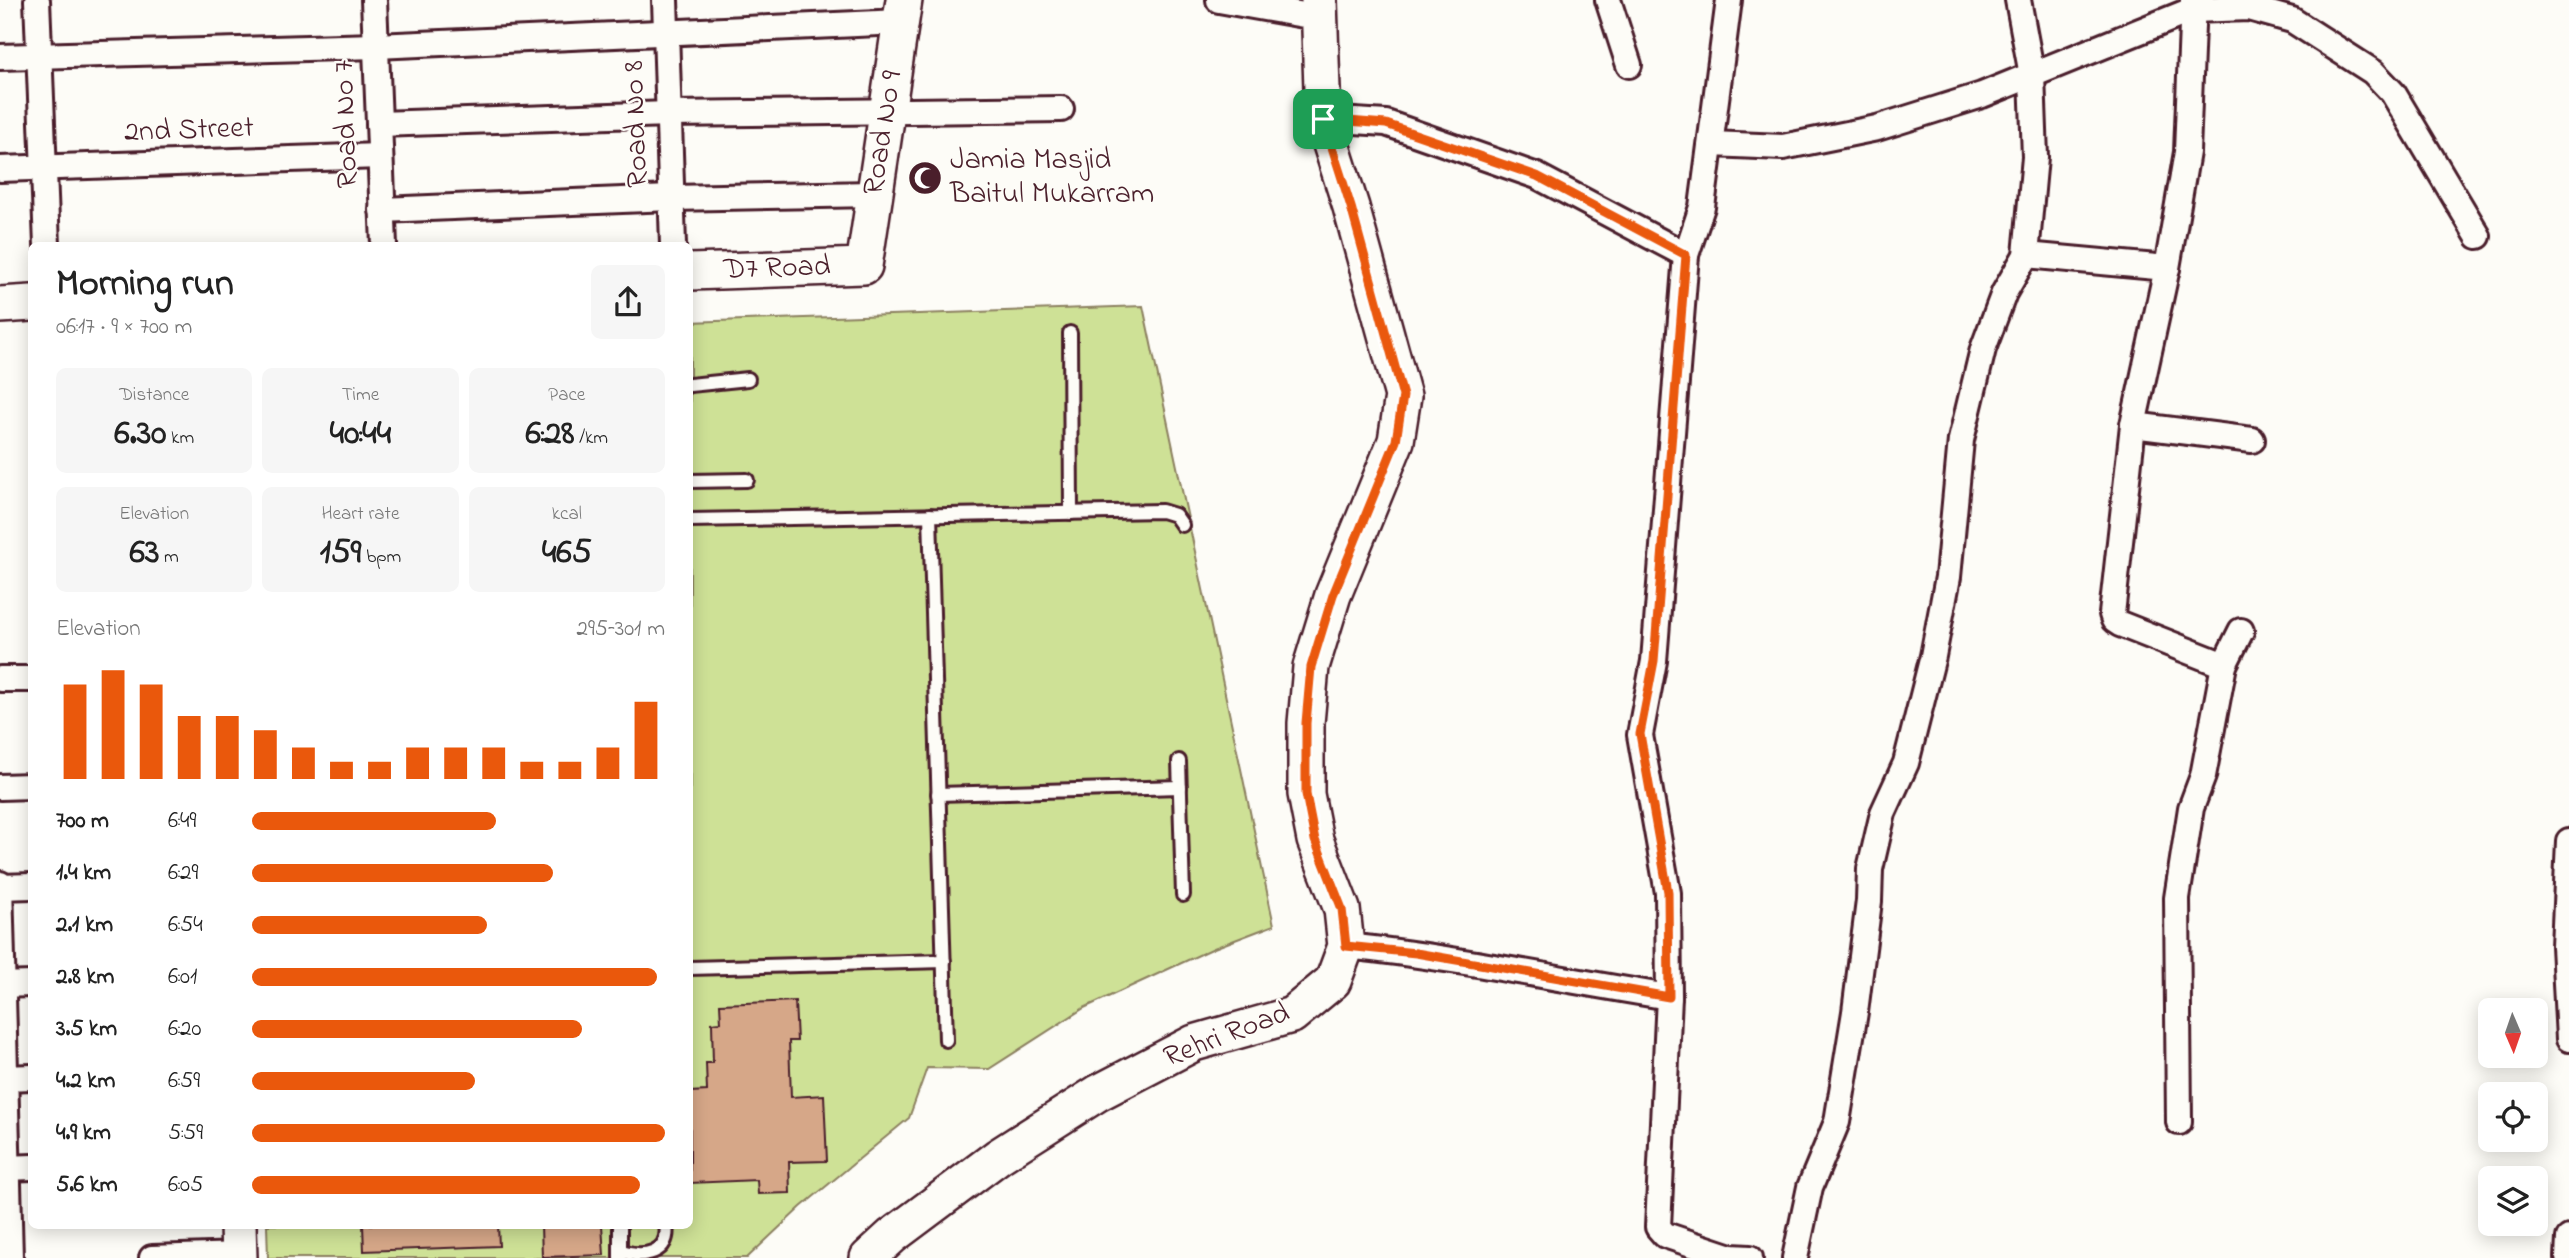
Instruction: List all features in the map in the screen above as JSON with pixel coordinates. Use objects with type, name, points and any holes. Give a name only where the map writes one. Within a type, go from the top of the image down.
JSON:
[{"type":"street","points":[[37,0],[47,242]]},
{"type":"street","name":"Road No 7","points":[[374,0],[384,242]]},
{"type":"street","name":"Road No 8","points":[[665,0],[673,242]]},
{"type":"street","points":[[1219,0],[1320,9]]},
{"type":"street","points":[[1608,0],[1629,65]]},
{"type":"street","points":[[1729,0],[1702,207],[1686,255],[1654,661],[1640,734],[1668,892],[1669,997],[1658,1227],[1665,1235],[1731,1257],[1750,1258]]},
{"type":"street","points":[[1796,1258],[1810,1187],[1837,1122],[1870,901],[1870,869],[1883,813],[1906,762],[1933,656],[1948,577],[1961,440],[1983,349],[2004,293],[2026,255],[2035,157],[2032,75],[2018,0]]},
{"type":"street","points":[[1711,144],[1783,147],[1809,144],[1877,128],[2032,75],[2192,5],[2249,8],[2292,20],[2373,72],[2393,93],[2478,236]]},
{"type":"street","points":[[2192,5],[2187,152],[2167,268],[2133,425],[2112,606],[2114,620],[2224,665]]},
{"type":"street","name":"Rehri Road","points":[[867,1258],[892,1236],[999,1156],[1098,1093],[1194,1043],[1292,1015],[1333,981],[1346,946],[1342,909],[1315,840],[1306,794],[1306,723],[1311,667],[1333,595],[1396,441],[1403,396],[1351,207],[1323,119],[1320,9]]},
{"type":"street","points":[[0,57],[376,46],[666,32],[902,11]]},
{"type":"street","name":"Road No 9","points":[[864,267],[902,11]]},
{"type":"street","points":[[379,124],[669,114],[1061,109]]},
{"type":"street","points":[[1323,119],[1386,124],[1537,176],[1686,255]]},
{"type":"street","name":"2nd Street","points":[[0,169],[380,156]]},
{"type":"street","points":[[382,210],[671,198],[874,194]]},
{"type":"street","points":[[2026,255],[2167,268]]},
{"type":"street","name":"D7 Road","points":[[693,272],[864,267]]},
{"type":"street","points":[[0,305],[28,303]]},
{"type":"street","points":[[2133,425],[2252,440]]},
{"type":"street","points":[[2179,1122],[2177,898],[2190,808],[2203,776],[2224,665],[2241,631]]},
{"type":"street","points":[[0,679],[28,679]]},
{"type":"street","points":[[0,787],[28,786]]},
{"type":"street","points":[[2569,841],[2564,946],[2569,1040]]},
{"type":"street","points":[[10,1258],[4,1194],[19,1167],[4,1088],[0,886],[28,886]]},
{"type":"street","points":[[1346,946],[1416,953],[1669,997]]},
{"type":"street","points":[[2,985],[28,984]]},
{"type":"street","points":[[4,1088],[28,1079]]},
{"type":"street","points":[[2568,1258],[2569,1238]]},
{"type":"street","points":[[152,1258],[238,1246]]},
{"type":"lane","points":[[1070,333],[1071,513]]},
{"type":"lane","points":[[693,385],[748,379]]},
{"type":"lane","points":[[693,481],[747,480]]},
{"type":"lane","points":[[693,520],[1162,511],[1175,515],[1182,525]]},
{"type":"lane","points":[[930,515],[946,1040]]},
{"type":"lane","points":[[1179,761],[1183,895]]},
{"type":"lane","points":[[938,794],[1180,787]]},
{"type":"lane","points":[[693,968],[944,961]]},
{"type":"lane","points":[[620,1229],[621,1254],[632,1257],[644,1257],[656,1252],[664,1243],[666,1229]]},
{"type":"green space","points":[[1143,306],[1274,925],[1214,948],[1084,1008],[989,1069],[927,1068],[909,1118],[801,1207],[747,1258],[268,1258],[267,1229],[693,1229],[693,322]]},
{"type":"building","points":[[795,1001],[797,1041],[789,1041],[791,1097],[824,1095],[827,1161],[789,1162],[790,1193],[758,1194],[757,1180],[693,1183],[693,1092],[707,1091],[706,1063],[713,1063],[712,1023],[721,1022],[720,1004]]},
{"type":"building","points":[[363,1229],[498,1229],[499,1246],[364,1251]]},
{"type":"building","points":[[541,1229],[602,1229],[604,1255],[542,1257]]},
{"type":"place","name":"Jamia Masjid Baitul Mukarram","points":[[925,178]]},
{"type":"route","points":[[1323,119],[1386,124],[1537,176],[1686,255],[1654,661],[1640,734],[1668,892],[1669,997],[1416,953],[1346,946],[1342,909],[1315,840],[1306,794],[1306,723],[1311,667],[1333,595],[1396,441],[1403,396],[1351,207],[1323,119]]}]
